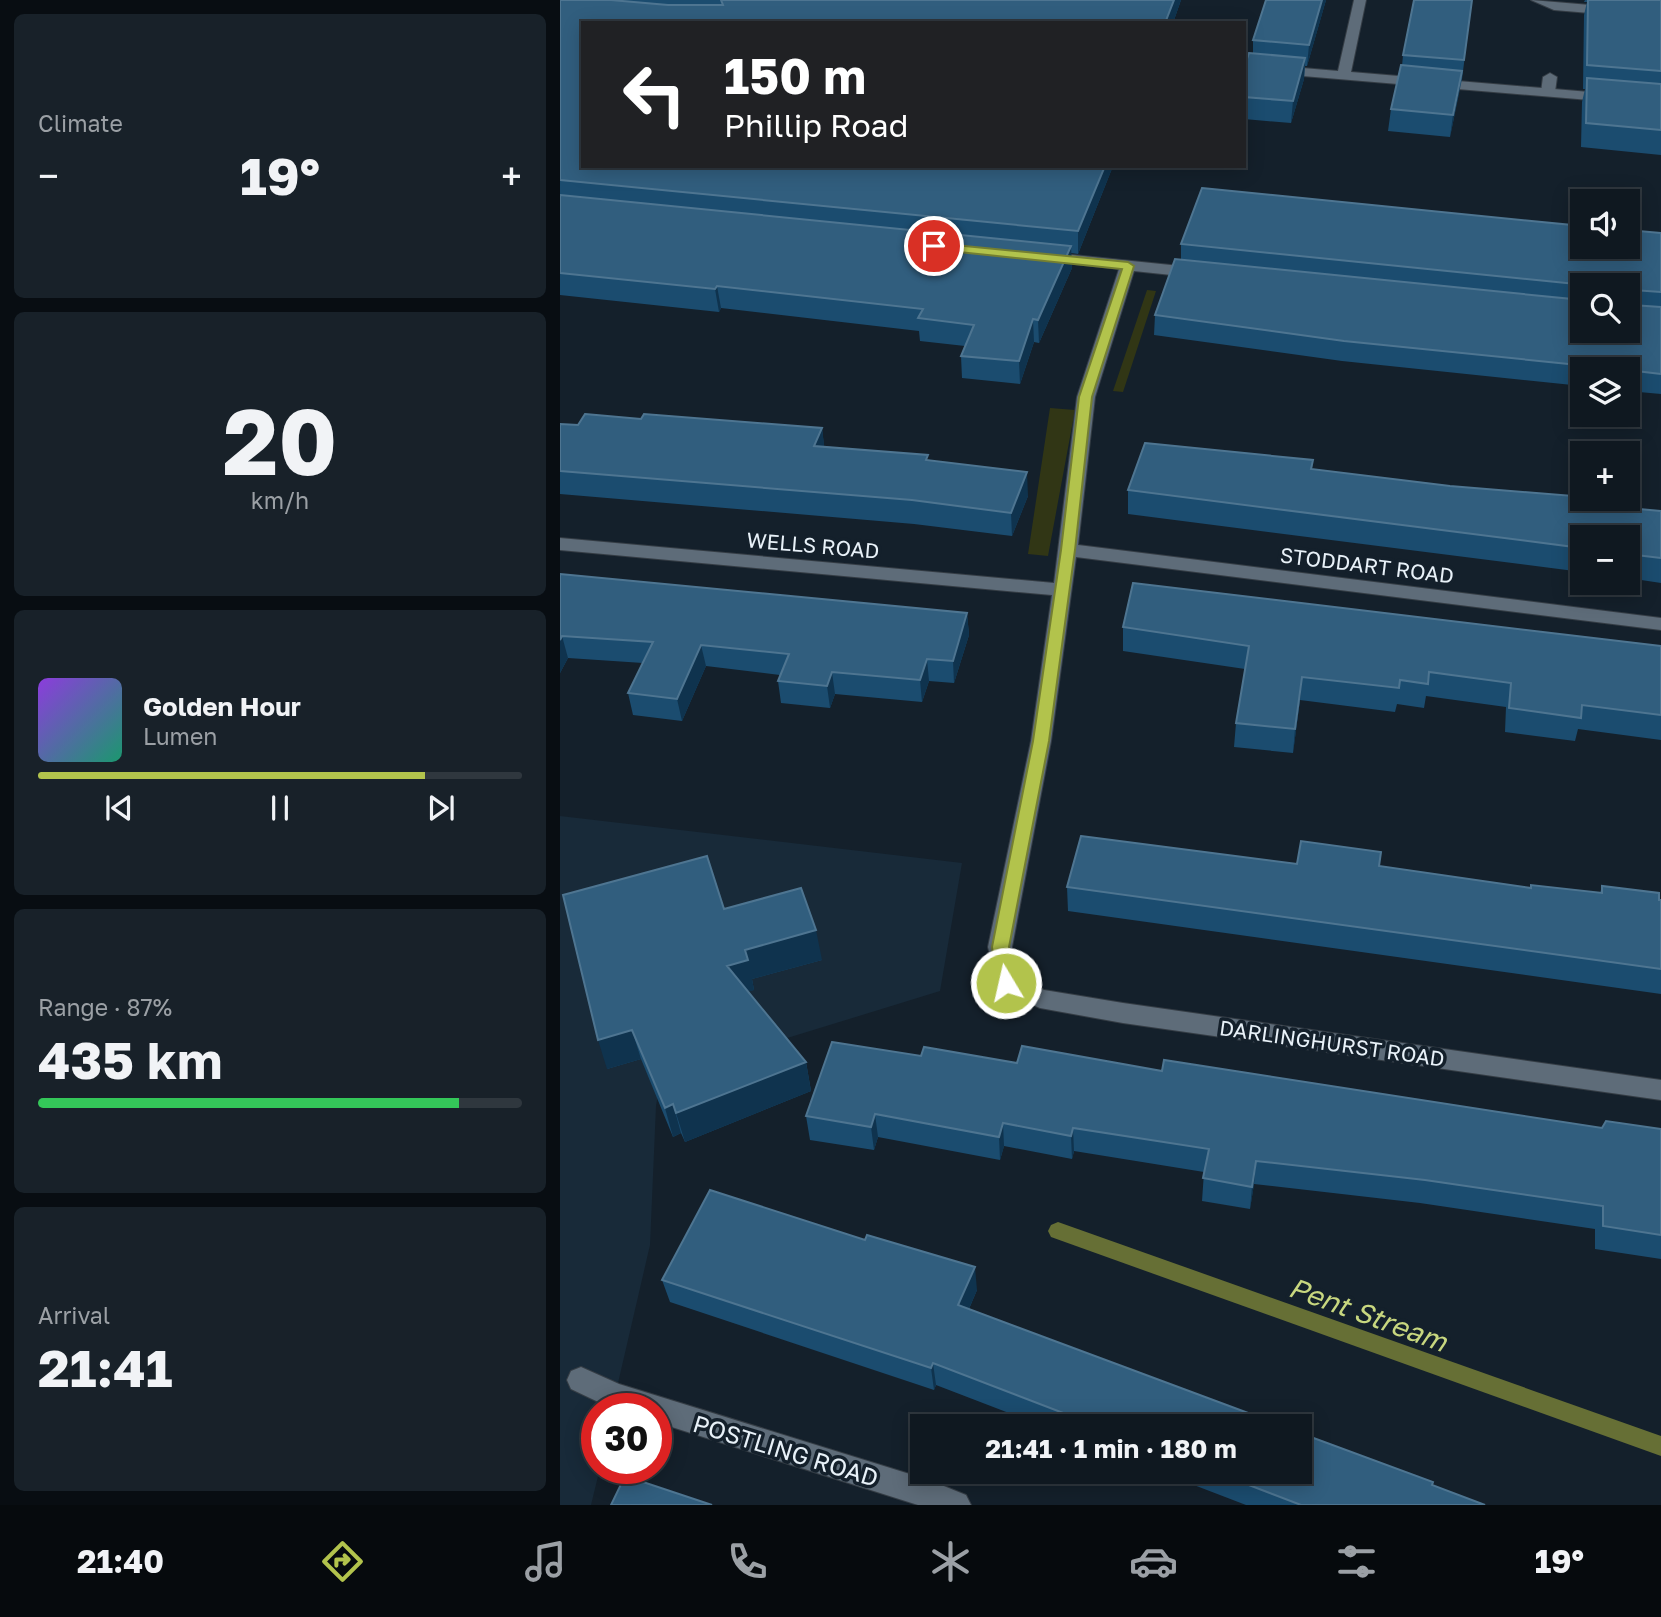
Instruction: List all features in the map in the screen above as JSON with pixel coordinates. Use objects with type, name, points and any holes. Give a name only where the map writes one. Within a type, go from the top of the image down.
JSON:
[{"type":"street","points":[[1344,75],[1360,0]]},
{"type":"street","points":[[1537,0],[1554,6],[1661,15]]},
{"type":"street","points":[[1246,67],[1661,102]]},
{"type":"street","points":[[1548,93],[1550,77]]},
{"type":"street","points":[[1032,256],[1211,274]]},
{"type":"street","points":[[1062,590],[1086,397],[1128,266]]},
{"type":"street","name":"WELLS ROAD","points":[[560,544],[1062,590]]},
{"type":"street","name":"STODDART ROAD","points":[[1068,550],[1661,624]]},
{"type":"street","name":"DARLINGHURST ROAD","points":[[1062,590],[1041,741],[1000,947],[1006,983],[1040,999],[1123,1013],[1661,1090]]},
{"type":"street","name":"POSTLING ROAD","points":[[581,1380],[608,1393]]},
{"type":"street","name":"POSTLING ROAD","points":[[672,1414],[929,1494],[956,1505]]},
{"type":"shaded area","points":[[560,816],[962,863],[940,991],[661,1077],[656,1106],[650,1245],[616,1393],[581,1393],[581,1484],[596,1484],[591,1505],[560,1505]]},
{"type":"green space","points":[[1147,290],[1156,291],[1123,392],[1113,391]]},
{"type":"green space","points":[[1050,408],[1075,410],[1048,556],[1028,554]]},
{"type":"building","points":[[560,0],[723,5],[721,0],[1174,0],[1166,21],[581,21],[581,168],[1104,168],[1078,231],[560,180]]},
{"type":"building","points":[[1266,0],[1322,0],[1309,45],[1253,40]]},
{"type":"building","points":[[1414,0],[1472,0],[1464,60],[1403,55]]},
{"type":"building","points":[[1588,0],[1661,0],[1661,71],[1587,65]]},
{"type":"building","points":[[1249,53],[1305,58],[1293,101],[1246,97],[1246,62]]},
{"type":"building","points":[[1401,65],[1462,71],[1453,115],[1391,109]]},
{"type":"building","points":[[1587,78],[1661,84],[1661,130],[1586,123]]},
{"type":"building","points":[[1202,188],[1570,225],[1570,259],[1640,259],[1640,231],[1661,233],[1661,292],[1640,290],[1640,273],[1570,273],[1570,283],[1181,244]]},
{"type":"building","points":[[560,195],[1071,246],[1038,320],[1033,319],[1019,361],[961,356],[974,325],[918,318],[923,309],[717,286],[715,289],[560,273]]},
{"type":"building","points":[[1175,259],[1570,299],[1570,343],[1640,343],[1640,306],[1661,307],[1661,374],[1640,371],[1640,357],[1570,357],[1570,364],[1344,341],[1155,315]]},
{"type":"building","points":[[585,414],[641,419],[644,414],[822,428],[814,446],[928,455],[926,460],[1027,472],[1011,513],[912,500],[560,471],[560,424],[578,425]]},
{"type":"building","points":[[1145,443],[1313,460],[1311,469],[1450,486],[1570,496],[1570,511],[1661,511],[1661,558],[1640,555],[1640,525],[1570,525],[1570,546],[1128,490]]},
{"type":"building","points":[[560,574],[967,613],[953,661],[927,659],[920,680],[832,672],[827,686],[778,681],[789,654],[701,645],[677,699],[628,693],[653,642],[562,636],[560,640]]},
{"type":"building","points":[[1133,583],[1661,646],[1661,715],[1582,705],[1581,718],[1509,708],[1511,683],[1429,672],[1428,684],[1400,680],[1399,688],[1302,677],[1295,729],[1236,723],[1249,646],[1123,627]]},
{"type":"building","points":[[1081,836],[1297,864],[1301,841],[1381,852],[1379,866],[1531,888],[1531,885],[1602,893],[1602,886],[1659,893],[1661,969],[1067,887]]},
{"type":"building","points":[[707,856],[724,909],[801,888],[816,930],[745,950],[748,960],[727,966],[806,1062],[676,1113],[673,1104],[665,1108],[632,1030],[598,1040],[563,895]]},
{"type":"building","points":[[832,1042],[921,1056],[924,1047],[1017,1063],[1022,1046],[1162,1071],[1164,1060],[1602,1128],[1606,1121],[1661,1129],[1661,1235],[1603,1226],[1603,1206],[1425,1180],[1256,1161],[1252,1187],[1203,1178],[1209,1149],[1073,1128],[1071,1136],[1003,1123],[999,1137],[875,1114],[871,1127],[806,1116]]},
{"type":"building","points":[[710,1190],[865,1240],[867,1235],[975,1267],[958,1305],[1251,1414],[1066,1414],[933,1363],[931,1368],[662,1280]]},
{"type":"building","points":[[1312,1437],[1433,1482],[1432,1485],[1485,1505],[1301,1505],[1246,1484],[1312,1484]]},
{"type":"building","points":[[621,1484],[649,1484],[712,1505],[611,1505]]},
{"type":"waterway","name":"Pent Stream","points":[[1058,1231],[1661,1446]]},
{"type":"route","points":[[934,246],[1128,266],[1086,397],[1041,741],[1000,947],[1006,983]]}]
